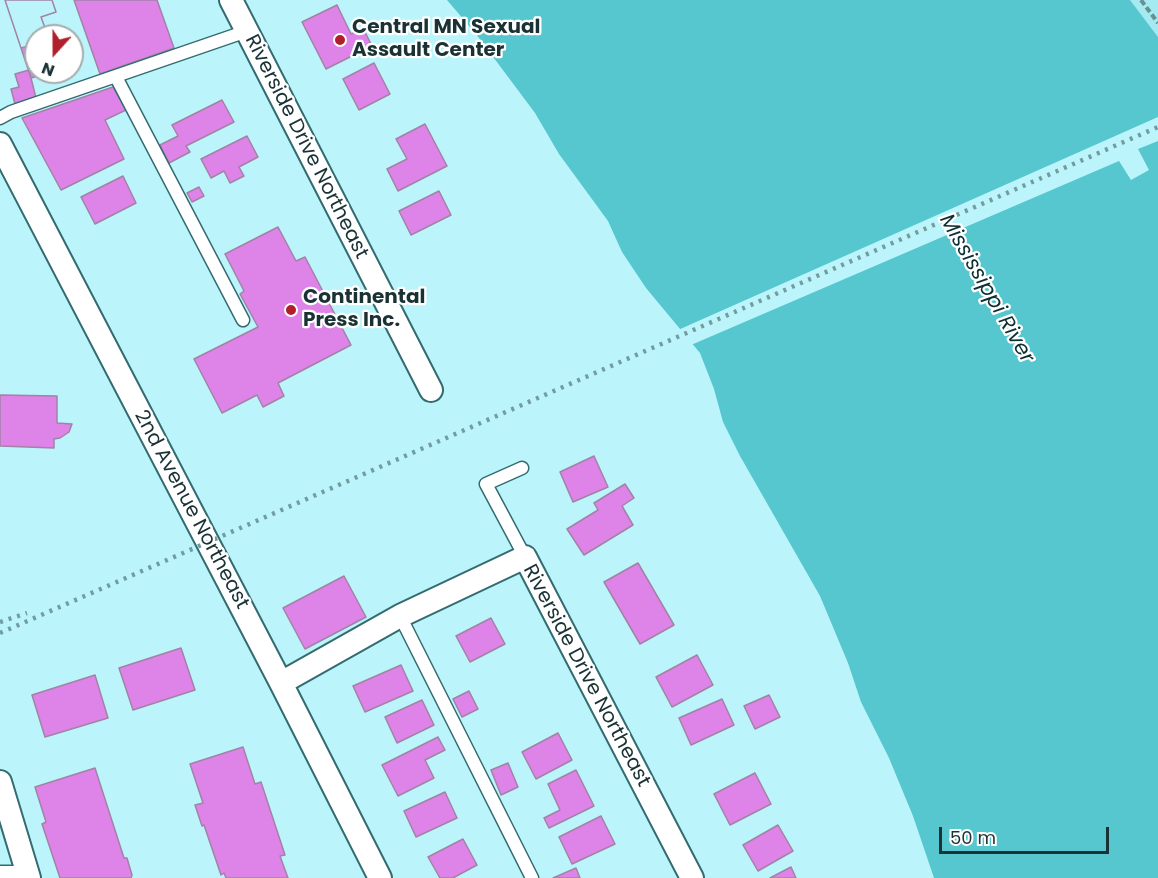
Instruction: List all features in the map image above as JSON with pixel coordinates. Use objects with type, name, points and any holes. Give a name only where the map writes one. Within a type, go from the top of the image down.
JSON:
[{"type":"street","name":"Riverside Drive Northeast","points":[[231,0],[431,390]]},
{"type":"street","name":"2nd Avenue Northeast","points":[[0,144],[282,683],[380,878]]},
{"type":"street","name":"Riverside Drive Northeast","points":[[282,683],[400,616],[525,557],[692,878]]},
{"type":"street","points":[[0,782],[28,875]]},
{"type":"lane","points":[[0,118],[11,112],[247,31]]},
{"type":"lane","points":[[116,77],[243,320]]},
{"type":"lane","points":[[522,468],[486,484],[525,557]]},
{"type":"lane","points":[[400,616],[532,878]]},
{"type":"lane","points":[[0,872],[28,875]]},
{"type":"path","points":[[1142,0],[1158,23]]},
{"type":"shaded area","points":[[1130,0],[1158,0],[1158,37],[1153,31]]},
{"type":"water","name":"Mississippi River","points":[[447,0],[1130,0],[1158,37],[1158,878],[934,878],[913,816],[889,758],[861,702],[848,663],[820,596],[723,422],[714,389],[700,353],[646,288],[622,252],[608,221],[559,154],[535,113],[476,34]]},
{"type":"pier","points":[[1158,117],[1158,141],[1138,149],[1149,170],[1131,180],[1119,161],[691,345],[678,330]]},
{"type":"building","points":[[5,0],[52,0],[56,12],[41,17],[44,24],[24,24],[24,57]]},
{"type":"building","points":[[5,0],[52,0],[56,12],[41,17],[44,24],[24,24],[24,47],[21,48]]},
{"type":"building","points":[[74,0],[157,0],[174,48],[100,74]]},
{"type":"building","name":"Central MN Sexual Assault Center","points":[[337,5],[351,34],[363,28],[372,46],[326,69],[302,22]]},
{"type":"building","points":[[374,63],[390,94],[359,110],[343,79]]},
{"type":"building","points":[[24,71],[24,84],[32,84],[36,98],[15,104],[11,89],[19,87],[15,74]]},
{"type":"building","points":[[113,87],[126,110],[105,120],[124,159],[61,190],[22,118]]},
{"type":"building","points":[[222,100],[234,122],[186,146],[190,152],[169,163],[160,145],[178,136],[172,125]]},
{"type":"building","points":[[425,124],[447,166],[398,191],[387,169],[407,159],[396,139]]},
{"type":"building","points":[[247,136],[258,157],[239,167],[244,176],[230,183],[224,171],[211,178],[201,159]]},
{"type":"building","points":[[123,176],[136,203],[95,224],[81,197]]},
{"type":"building","points":[[199,187],[204,196],[192,202],[187,193]]},
{"type":"building","points":[[439,191],[451,215],[411,235],[399,211]]},
{"type":"building","name":"Continental Press Inc.","points":[[278,227],[296,261],[305,257],[351,345],[278,383],[284,396],[263,407],[257,395],[222,413],[194,359],[258,327],[240,294],[244,291],[225,254]]},
{"type":"building","points":[[0,395],[57,396],[57,423],[72,424],[69,432],[54,439],[54,448],[0,446]]},
{"type":"building","points":[[594,456],[608,487],[573,502],[560,472]]},
{"type":"building","points":[[625,484],[634,498],[622,506],[633,525],[584,555],[567,529],[598,510],[594,503]]},
{"type":"building","points":[[638,563],[674,625],[640,644],[604,582]]},
{"type":"building","points":[[344,576],[366,617],[305,649],[283,608]]},
{"type":"building","points":[[491,618],[505,644],[470,662],[456,636]]},
{"type":"building","points":[[181,648],[195,690],[133,710],[119,668]]},
{"type":"building","points":[[697,655],[713,685],[672,707],[656,677]]},
{"type":"building","points":[[401,665],[413,691],[365,712],[353,686]]},
{"type":"building","points":[[95,675],[108,718],[45,737],[32,695]]},
{"type":"building","points":[[469,691],[478,709],[462,717],[453,699]]},
{"type":"building","points":[[769,695],[780,717],[755,729],[744,706]]},
{"type":"building","points":[[722,699],[734,725],[691,745],[679,718]]},
{"type":"building","points":[[422,700],[434,725],[397,743],[385,717]]},
{"type":"building","points":[[558,733],[572,760],[536,779],[522,752]]},
{"type":"building","points":[[438,737],[445,750],[425,760],[434,778],[398,796],[382,765]]},
{"type":"building","points":[[243,747],[255,784],[261,782],[285,855],[280,856],[288,878],[226,878],[224,873],[221,875],[204,825],[202,826],[195,805],[203,803],[190,764]]},
{"type":"building","points":[[508,763],[518,787],[501,795],[491,770]]},
{"type":"building","points":[[95,768],[124,858],[127,858],[131,878],[60,878],[42,824],[46,822],[35,787]]},
{"type":"building","points":[[576,770],[594,806],[549,828],[544,818],[560,810],[548,784]]},
{"type":"building","points":[[755,773],[771,804],[730,825],[714,794]]},
{"type":"building","points":[[445,792],[457,818],[416,837],[404,811]]},
{"type":"building","points":[[601,816],[615,844],[572,864],[559,837]]},
{"type":"building","points":[[778,825],[793,851],[758,871],[743,845]]},
{"type":"building","points":[[463,839],[477,865],[453,878],[440,878],[428,857]]},
{"type":"building","points":[[791,867],[796,878],[770,878]]},
{"type":"building","points":[[576,868],[580,878],[553,878]]},
{"type":"railway","points":[[0,633],[1158,127]]},
{"type":"railway","points":[[0,622],[27,613]]},
{"type":"place","name":"Central MN Sexual Assault Center","points":[[340,40]]},
{"type":"place","name":"Continental Press Inc.","points":[[291,310]]}]
